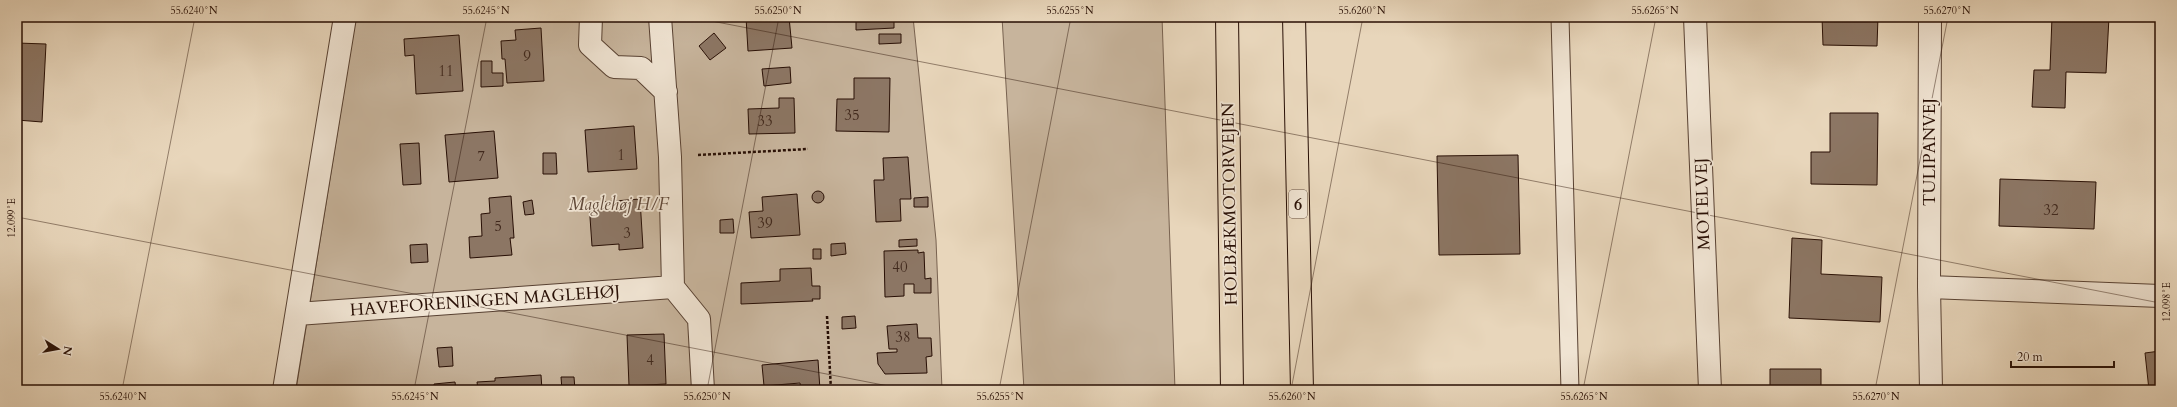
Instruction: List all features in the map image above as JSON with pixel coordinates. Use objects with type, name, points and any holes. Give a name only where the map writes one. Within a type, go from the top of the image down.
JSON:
[{"type":"highway","name":"HOLBÆKMOTORVEJEN","points":[[1227,17],[1232,390]]},
{"type":"highway","name":"6","points":[[1294,17],[1302,390]]},
{"type":"street","points":[[284,390],[345,17]]},
{"type":"street","points":[[591,17],[590,45],[614,67],[641,68],[666,92]]},
{"type":"street","points":[[660,17],[670,157],[673,287],[699,319],[703,390]]},
{"type":"street","name":"MOTELVEJ","points":[[1695,17],[1710,390]]},
{"type":"street","name":"TULIPANVEJ","points":[[1930,17],[1929,287],[1931,390]]},
{"type":"street","name":"HAVEFORENINGEN MAGLEHØJ","points":[[297,314],[673,287]]},
{"type":"street","points":[[1929,287],[2160,296]]},
{"type":"lane","points":[[1560,17],[1570,390]]},
{"type":"path","points":[[670,157],[808,149]]},
{"type":"path","points":[[827,316],[831,390]]},
{"type":"green space","name":"Maglehøj H/F","points":[[356,17],[913,17],[936,240],[942,390],[296,390]]},
{"type":"green space","points":[[1002,17],[1162,17],[1175,390],[1024,390]]},
{"type":"building","points":[[746,17],[789,17],[792,48],[748,51]]},
{"type":"building","points":[[856,17],[902,17],[902,20],[894,21],[894,28],[856,30]]},
{"type":"building","points":[[1822,17],[1878,17],[1877,46],[1823,45]]},
{"type":"building","points":[[2052,17],[2109,17],[2106,73],[2066,72],[2065,108],[2032,107],[2034,70],[2050,70]]},
{"type":"building","points":[[541,28],[544,81],[507,83],[505,59],[502,59],[501,41],[516,40],[515,30]]},
{"type":"building","points":[[714,33],[726,48],[710,60],[699,46]]},
{"type":"building","points":[[879,34],[901,34],[901,43],[879,44]]},
{"type":"building","points":[[459,35],[463,91],[416,94],[414,55],[405,56],[404,39]]},
{"type":"building","points":[[17,43],[46,44],[42,122],[17,120]]},
{"type":"building","points":[[481,61],[492,61],[492,73],[503,73],[503,86],[481,87]]},
{"type":"building","points":[[790,67],[791,83],[764,86],[762,69]]},
{"type":"building","points":[[854,78],[890,78],[889,132],[836,131],[837,99],[854,99]]},
{"type":"building","points":[[779,98],[794,98],[795,133],[749,134],[748,109],[779,108]]},
{"type":"building","points":[[1830,113],[1878,113],[1877,185],[1811,184],[1811,152],[1830,152]]},
{"type":"building","points":[[634,126],[637,169],[588,172],[585,130]]},
{"type":"building","points":[[494,131],[498,178],[449,182],[445,135]]},
{"type":"building","points":[[419,143],[421,184],[403,185],[400,144]]},
{"type":"building","points":[[543,153],[556,153],[557,174],[543,174]]},
{"type":"building","points":[[1518,155],[1520,254],[1439,255],[1437,156]]},
{"type":"building","points":[[908,157],[911,199],[900,199],[901,221],[876,222],[874,180],[884,180],[883,158]]},
{"type":"building","points":[[2000,179],[2096,182],[2094,229],[1999,226]]},
{"type":"building","points":[[820,191],[823,192],[823,202],[816,203],[813,202],[812,195],[813,192]]},
{"type":"building","points":[[797,194],[800,235],[751,238],[749,212],[763,211],[762,197]]},
{"type":"building","points":[[511,196],[514,238],[510,238],[512,255],[470,258],[469,237],[482,236],[481,214],[490,213],[489,198]]},
{"type":"building","points":[[928,197],[928,207],[914,207],[914,198]]},
{"type":"building","points":[[640,199],[643,248],[619,250],[619,244],[592,246],[589,203]]},
{"type":"building","points":[[532,200],[534,214],[525,215],[523,202]]},
{"type":"building","points":[[733,219],[734,233],[720,233],[720,220]]},
{"type":"building","points":[[1792,238],[1822,240],[1821,274],[1882,277],[1880,322],[1789,318]]},
{"type":"building","points":[[917,239],[917,246],[899,247],[899,240]]},
{"type":"building","points":[[845,243],[846,254],[831,256],[831,244]]},
{"type":"building","points":[[427,244],[428,262],[411,263],[410,245]]},
{"type":"building","points":[[813,249],[821,249],[821,259],[813,259]]},
{"type":"building","points":[[918,250],[918,253],[924,252],[925,279],[931,278],[931,293],[914,293],[914,284],[904,284],[904,296],[885,297],[884,251]]},
{"type":"building","points":[[811,268],[812,286],[820,286],[820,299],[812,299],[813,301],[741,304],[741,283],[780,281],[780,269]]},
{"type":"building","points":[[855,316],[856,328],[842,329],[842,317]]},
{"type":"building","points":[[917,324],[918,338],[931,338],[932,356],[926,357],[927,373],[885,374],[878,364],[877,353],[897,352],[897,349],[889,349],[887,326]]},
{"type":"building","points":[[664,334],[666,384],[629,386],[627,335]]},
{"type":"building","points":[[452,347],[453,366],[439,367],[437,348]]},
{"type":"building","points":[[2160,351],[2160,390],[2149,390],[2145,353]]},
{"type":"building","points":[[818,360],[820,390],[801,390],[800,383],[764,386],[762,365]]},
{"type":"building","points":[[1770,369],[1821,369],[1821,390],[1770,390]]},
{"type":"building","points":[[541,375],[542,390],[478,390],[477,382],[495,381],[495,378]]},
{"type":"building","points":[[561,377],[574,377],[575,390],[562,390]]},
{"type":"building","points":[[455,382],[456,390],[434,390],[434,384]]}]
